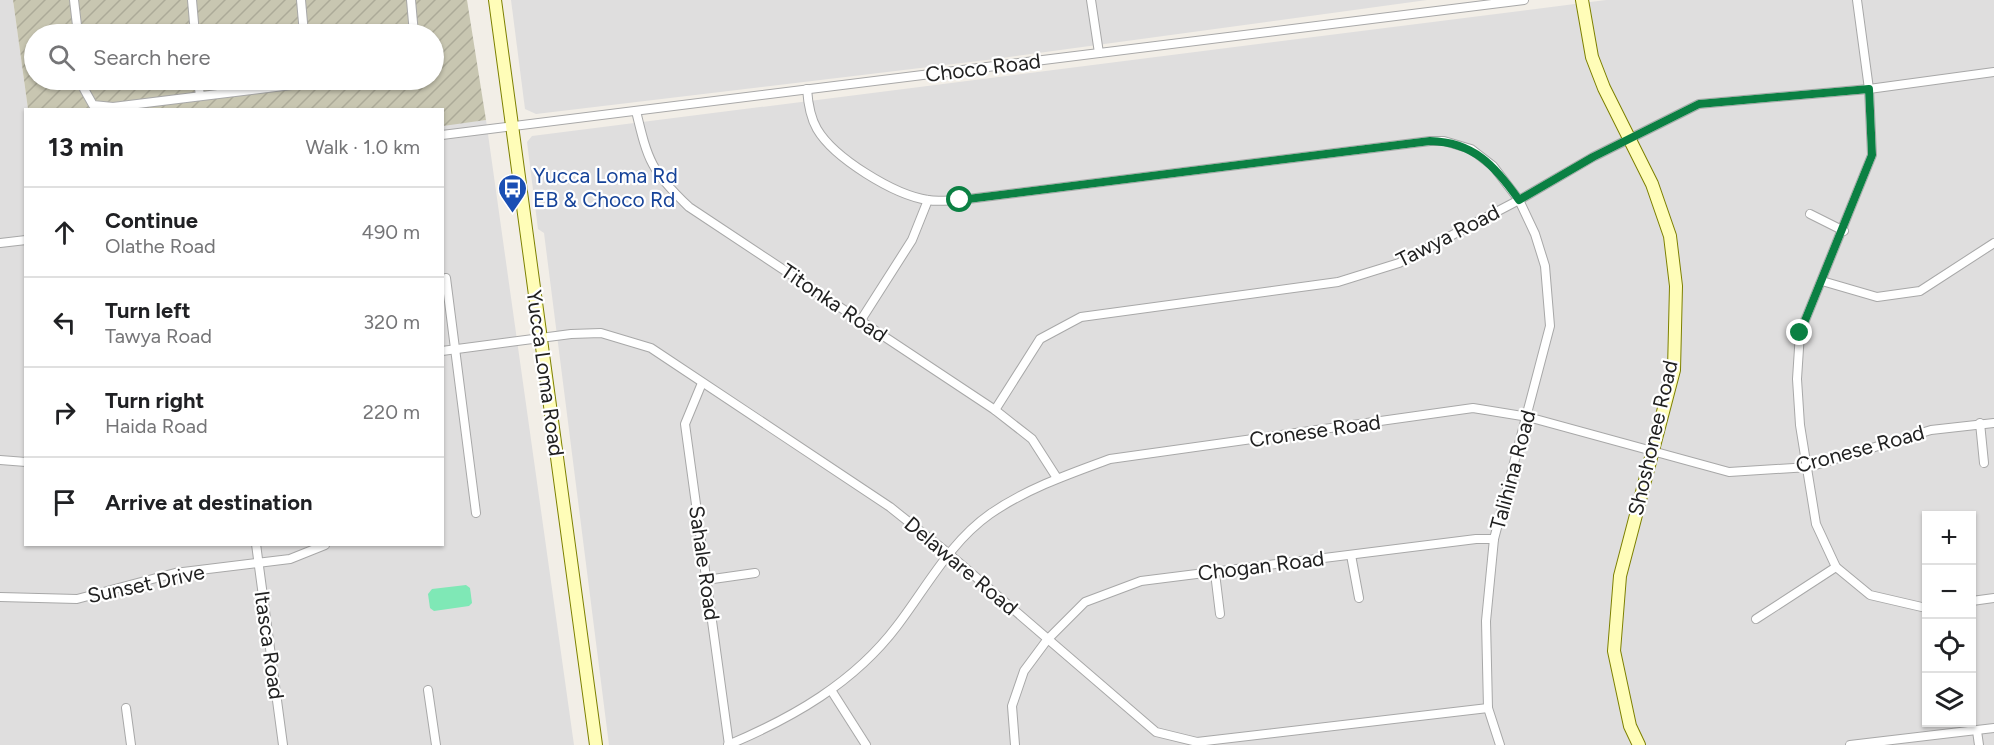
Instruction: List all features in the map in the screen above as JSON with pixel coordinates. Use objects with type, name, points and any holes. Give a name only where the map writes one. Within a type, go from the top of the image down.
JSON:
[{"type":"street","points":[[74,0],[77,24]]},
{"type":"street","points":[[192,0],[194,24]]},
{"type":"street","points":[[301,0],[303,24]]},
{"type":"street","points":[[411,0],[413,24]]},
{"type":"street","name":"Yucca Loma Road","points":[[495,0],[596,745]]},
{"type":"street","points":[[1090,0],[1098,53]]},
{"type":"street","name":"Choco Road","points":[[444,135],[1524,0]]},
{"type":"street","name":"Shoshonee Road","points":[[1582,0],[1592,57],[1604,88],[1652,184],[1670,236],[1676,286],[1674,370],[1620,576],[1614,651],[1630,726],[1639,745]]},
{"type":"street","points":[[1857,0],[1869,89],[1872,155],[1844,231],[1800,333],[1797,379],[1800,425],[1809,467],[1816,524],[1836,567],[1870,595],[1922,607]]},
{"type":"street","name":"Tawya Road","points":[[995,410],[1040,339],[1081,317],[1338,282],[1399,263],[1519,200],[1629,137],[1699,104],[1869,89],[1994,72]]},
{"type":"street","name":"Talihina Road","points":[[807,89],[811,115],[817,130],[830,146],[884,182],[909,195],[928,200],[960,200],[1430,141],[1459,145],[1482,155],[1503,177],[1519,200],[1535,234],[1545,266],[1550,326],[1528,417],[1494,539],[1486,621],[1488,708],[1500,745]]},
{"type":"street","points":[[85,90],[93,105],[112,107],[243,90]]},
{"type":"street","points":[[199,90],[200,96]]},
{"type":"street","name":"Titonka Road","points":[[636,111],[647,156],[662,181],[689,207],[995,410],[1032,439],[1057,478]]},
{"type":"street","points":[[861,320],[912,240],[928,200]]},
{"type":"street","points":[[1810,214],[1844,231]]},
{"type":"street","points":[[0,243],[24,240]]},
{"type":"street","points":[[1822,281],[1878,297],[1920,291],[1994,243]]},
{"type":"street","points":[[446,278],[476,513]]},
{"type":"street","name":"Delaware Road","points":[[444,351],[601,333],[651,348],[890,507],[949,554],[1156,732],[1197,742],[1488,708]]},
{"type":"street","name":"Sahale Road","points":[[702,383],[685,424],[728,745]]},
{"type":"street","name":"Cronese Road","points":[[728,745],[782,721],[852,674],[896,628],[949,554],[989,514],[1057,478],[1110,459],[1473,408],[1528,417],[1729,472],[1809,467],[1931,430],[1994,423]]},
{"type":"street","points":[[1980,423],[1984,463]]},
{"type":"street","points":[[0,460],[24,462]]},
{"type":"street","name":"Chogan Road","points":[[1015,745],[1012,706],[1024,671],[1047,640],[1085,602],[1141,581],[1476,539],[1494,539]]},
{"type":"street","name":"Itasca Road","points":[[256,546],[283,745]]},
{"type":"street","name":"Sunset Drive","points":[[0,597],[77,599],[175,573],[259,564],[310,553],[323,546]]},
{"type":"street","points":[[1351,555],[1359,598]]},
{"type":"street","points":[[1756,619],[1836,567]]},
{"type":"street","points":[[706,580],[755,573]]},
{"type":"street","points":[[1215,573],[1220,614]]},
{"type":"street","points":[[1976,600],[1994,598]]},
{"type":"street","points":[[428,690],[436,745]]},
{"type":"street","points":[[831,690],[866,745]]},
{"type":"street","points":[[126,708],[131,745]]},
{"type":"street","points":[[1850,745],[1994,728]]},
{"type":"street","points":[[1977,731],[1979,745]]},
{"type":"shaded area","points":[[0,0],[13,0],[28,108],[24,108],[24,546],[444,546],[444,125],[486,120],[574,745],[0,745]]},
{"type":"shaded area","points":[[13,0],[467,0],[486,120],[444,126],[444,108],[28,108],[25,90],[444,90],[444,24],[24,24],[24,80]]},
{"type":"shaded area","points":[[511,0],[1427,0],[987,60],[536,114],[525,109]]},
{"type":"shaded area","points":[[1606,0],[1994,0],[1994,745],[609,745],[544,233],[538,229],[527,142],[532,136]]},
{"type":"green space","points":[[466,585],[470,588],[472,603],[469,606],[434,611],[430,608],[428,594],[432,589]]},
{"type":"place","name":"Yucca Loma Rd EB & Choco Rd","points":[[512,214]]},
{"type":"route","points":[[960,200],[1430,141],[1444,141],[1459,145],[1482,155],[1503,177],[1519,200],[1629,137],[1699,104],[1869,89],[1872,155],[1844,231],[1800,333]]}]
